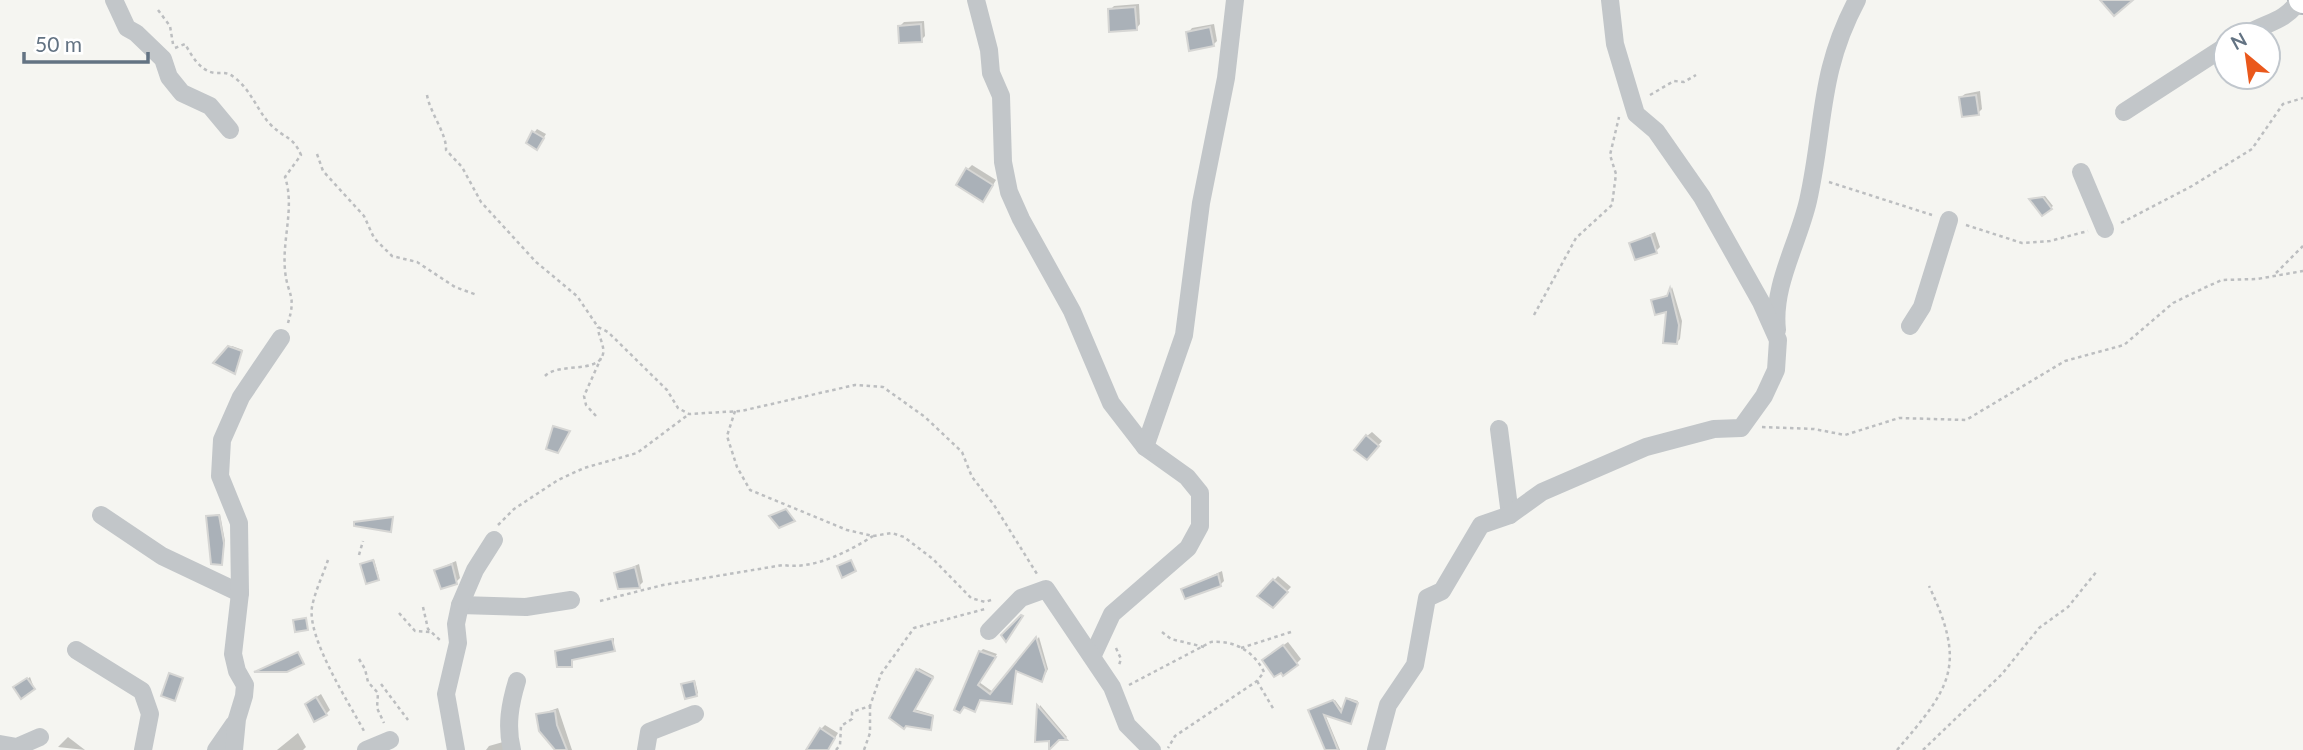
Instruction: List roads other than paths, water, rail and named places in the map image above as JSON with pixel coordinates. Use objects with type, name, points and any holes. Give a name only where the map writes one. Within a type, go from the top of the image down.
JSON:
[{"type":"street","points":[[114,0],[127,28],[163,59],[169,77],[182,93],[210,106],[230,130]]},
{"type":"street","points":[[976,0],[989,50],[991,73],[1001,96],[1003,162],[1009,192],[1072,311],[1111,403],[1144,447],[1187,477],[1200,493],[1200,526],[1178,557],[1109,620],[1093,654]]},
{"type":"street","points":[[1144,447],[1184,335],[1201,203],[1226,78],[1235,0]]},
{"type":"street","points":[[1610,0],[1615,44],[1636,114],[1656,131],[1702,197],[1761,302],[1778,341]]},
{"type":"street","points":[[1377,750],[1388,705],[1415,665],[1427,598],[1442,591],[1481,525],[1510,514],[1542,492],[1646,447],[1714,429],[1741,428],[1764,396],[1776,370],[1778,341],[1775,310],[1808,203],[1826,79],[1836,44],[1857,0]]},
{"type":"street","points":[[2278,21],[2288,17],[2301,0]]},
{"type":"street","points":[[2124,112],[2212,55]]},
{"type":"street","points":[[2081,172],[2105,229]]},
{"type":"street","points":[[1910,326],[1922,307],[1950,220]]},
{"type":"street","points":[[234,750],[237,719],[244,696],[244,685],[233,653],[240,593],[239,523],[220,476],[222,440],[242,397],[281,338]]},
{"type":"street","points":[[1499,429],[1510,514]]},
{"type":"street","points":[[101,515],[162,556],[240,593]]},
{"type":"street","points":[[456,750],[446,694],[454,665],[460,605],[475,569],[494,540]]},
{"type":"street","points":[[989,631],[1019,600],[1046,589],[1093,654],[1115,692],[1127,725],[1152,750]]},
{"type":"street","points":[[460,605],[526,607],[571,600]]},
{"type":"street","points":[[76,650],[142,691],[150,714],[143,750]]},
{"type":"street","points":[[512,750],[508,735],[510,705],[517,681]]},
{"type":"street","points":[[646,750],[649,732],[695,714]]},
{"type":"street","points":[[216,750],[237,719]]},
{"type":"street","points":[[0,744],[17,747],[40,737]]},
{"type":"street","points":[[366,745],[390,740]]}]
